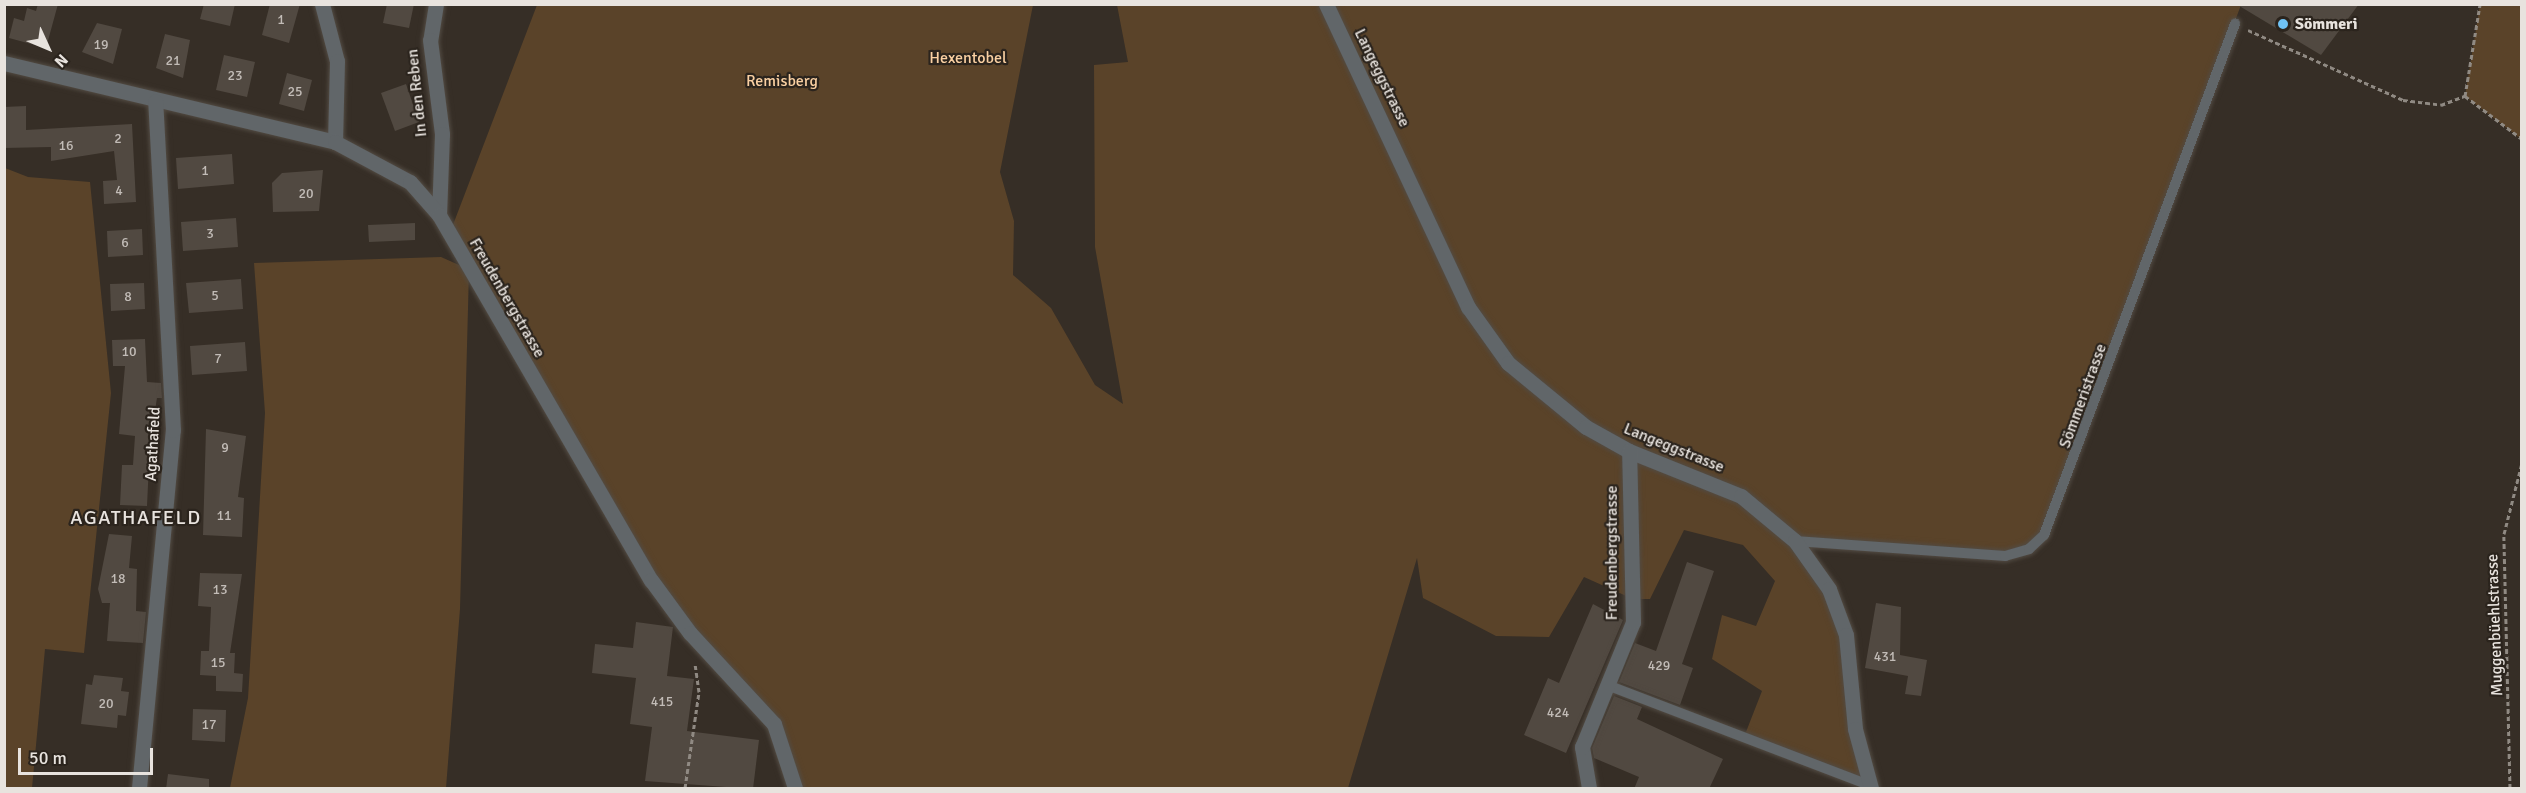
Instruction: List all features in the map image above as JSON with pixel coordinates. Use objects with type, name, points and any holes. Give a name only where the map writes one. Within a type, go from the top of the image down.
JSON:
[{"type":"street","points":[[322,4],[337,61],[340,104],[335,142]]},
{"type":"street","name":"In den Reben","points":[[436,4],[430,40],[442,134],[439,215]]},
{"type":"street","name":"Langeggstrasse","points":[[1326,4],[1487,338],[1540,394],[1629,451],[1741,496],[1795,541],[1829,590],[1846,634],[1854,729],[1870,787]]},
{"type":"street","name":"Freudenbergstrasse","points":[[4,63],[335,142],[410,182],[439,215],[634,554],[690,633],[774,724],[795,789]]},
{"type":"street","name":"Agathafeld","points":[[139,789],[173,430],[155,100]]},
{"type":"street","name":"Freudenbergstrasse","points":[[1589,789],[1582,747],[1633,622],[1629,451]]},
{"type":"lane","name":"Sömmeristrasse","points":[[1795,541],[2005,556],[2029,549],[2044,535],[2235,24]]},
{"type":"lane","points":[[1607,686],[1870,787]]},
{"type":"path","points":[[2465,96],[2480,4]]},
{"type":"path","points":[[2235,24],[2403,100],[2441,105],[2465,96]]},
{"type":"path","points":[[2465,96],[2522,139]]},
{"type":"path","name":"Muggenbüehlstrasse","points":[[2510,789],[2504,534],[2522,462]]},
{"type":"path","points":[[685,789],[699,692],[690,633]]},
{"type":"green space","points":[[537,5],[1033,5],[1000,172],[1014,221],[1013,275],[1051,308],[1095,385],[1123,404],[1095,247],[1094,65],[1128,62],[1117,5],[2241,5],[2043,530],[2030,544],[2004,552],[1795,541],[1846,635],[1869,785],[1744,737],[1762,691],[1712,659],[1722,615],[1756,626],[1775,581],[1743,545],[1684,530],[1650,599],[1633,599],[1584,577],[1549,637],[1496,636],[1423,598],[1417,558],[1348,788],[796,788],[785,748],[679,620],[469,271],[460,609],[446,788],[230,788],[248,698],[265,413],[254,263],[441,257],[468,269],[451,230]]},
{"type":"green space","points":[[2480,5],[2521,5],[2521,139],[2465,96]]},
{"type":"green space","points":[[5,168],[28,177],[90,182],[111,393],[84,653],[45,649],[32,788],[4,788]]},
{"type":"building","points":[[38,4],[58,4],[46,48],[9,38],[14,18],[24,21],[27,8],[36,11]]},
{"type":"building","points":[[204,4],[235,4],[230,26],[200,19]]},
{"type":"building","points":[[270,4],[300,4],[289,43],[262,35]]},
{"type":"building","points":[[387,4],[414,4],[409,28],[383,23]]},
{"type":"building","points":[[2236,4],[2359,4],[2321,55]]},
{"type":"building","points":[[97,23],[122,29],[113,64],[82,52]]},
{"type":"building","points":[[165,34],[190,40],[183,78],[156,68]]},
{"type":"building","points":[[224,55],[255,62],[247,97],[216,90]]},
{"type":"building","points":[[287,73],[312,80],[304,111],[279,104]]},
{"type":"building","points":[[406,84],[419,122],[395,131],[381,93]]},
{"type":"building","points":[[26,106],[26,130],[132,124],[136,202],[104,204],[103,181],[117,180],[114,151],[51,161],[51,147],[4,148],[4,107]]},
{"type":"building","points":[[232,154],[234,184],[178,189],[176,158]]},
{"type":"building","points":[[323,170],[319,211],[273,212],[272,183],[282,173]]},
{"type":"building","points":[[236,218],[238,247],[183,251],[181,222]]},
{"type":"building","points":[[415,223],[415,240],[369,242],[368,225]]},
{"type":"building","points":[[142,229],[143,255],[108,257],[107,231]]},
{"type":"building","points":[[241,279],[243,309],[189,313],[186,283]]},
{"type":"building","points":[[144,283],[145,309],[111,311],[110,284]]},
{"type":"building","points":[[145,339],[147,382],[161,383],[162,398],[157,398],[150,442],[147,506],[120,505],[122,465],[133,465],[135,436],[119,434],[125,366],[113,366],[112,340]]},
{"type":"building","points":[[245,342],[247,371],[192,375],[190,346]]},
{"type":"building","points":[[206,429],[246,436],[238,497],[244,498],[242,537],[203,535]]},
{"type":"building","points":[[109,534],[132,536],[129,568],[137,569],[136,611],[146,612],[143,643],[107,641],[110,603],[102,603],[98,589]]},
{"type":"building","points":[[1687,562],[1714,571],[1682,664],[1693,668],[1680,705],[1619,682],[1635,643],[1656,651]]},
{"type":"building","points":[[200,573],[242,574],[230,653],[235,653],[234,673],[243,674],[242,692],[216,691],[216,676],[200,675],[201,651],[209,651],[211,607],[198,606]]},
{"type":"building","points":[[1876,603],[1901,607],[1900,655],[1927,660],[1921,696],[1905,694],[1908,676],[1865,668]]},
{"type":"building","points":[[1593,604],[1623,620],[1566,753],[1524,735],[1548,678],[1559,683]]},
{"type":"building","points":[[636,622],[673,627],[667,676],[694,679],[687,731],[759,740],[753,789],[645,781],[652,727],[630,724],[636,678],[592,673],[595,644],[633,648]]},
{"type":"building","points":[[94,675],[123,678],[121,691],[129,692],[126,716],[118,715],[117,728],[81,724],[86,684],[92,685]]},
{"type":"building","points":[[1614,696],[1642,707],[1637,719],[1723,759],[1709,789],[1634,789],[1639,777],[1594,758],[1592,748]]},
{"type":"building","points":[[193,709],[226,710],[225,742],[192,740]]},
{"type":"building","points":[[168,774],[209,779],[209,789],[166,789]]},
{"type":"place","name":"Sömmeri","points":[[2283,24]]},
{"type":"district","name":"AGATHAFELD","points":[[136,517]]},
{"type":"park label","name":"Hexentobel","points":[[968,58]]},
{"type":"park label","name":"Remisberg","points":[[782,81]]}]
